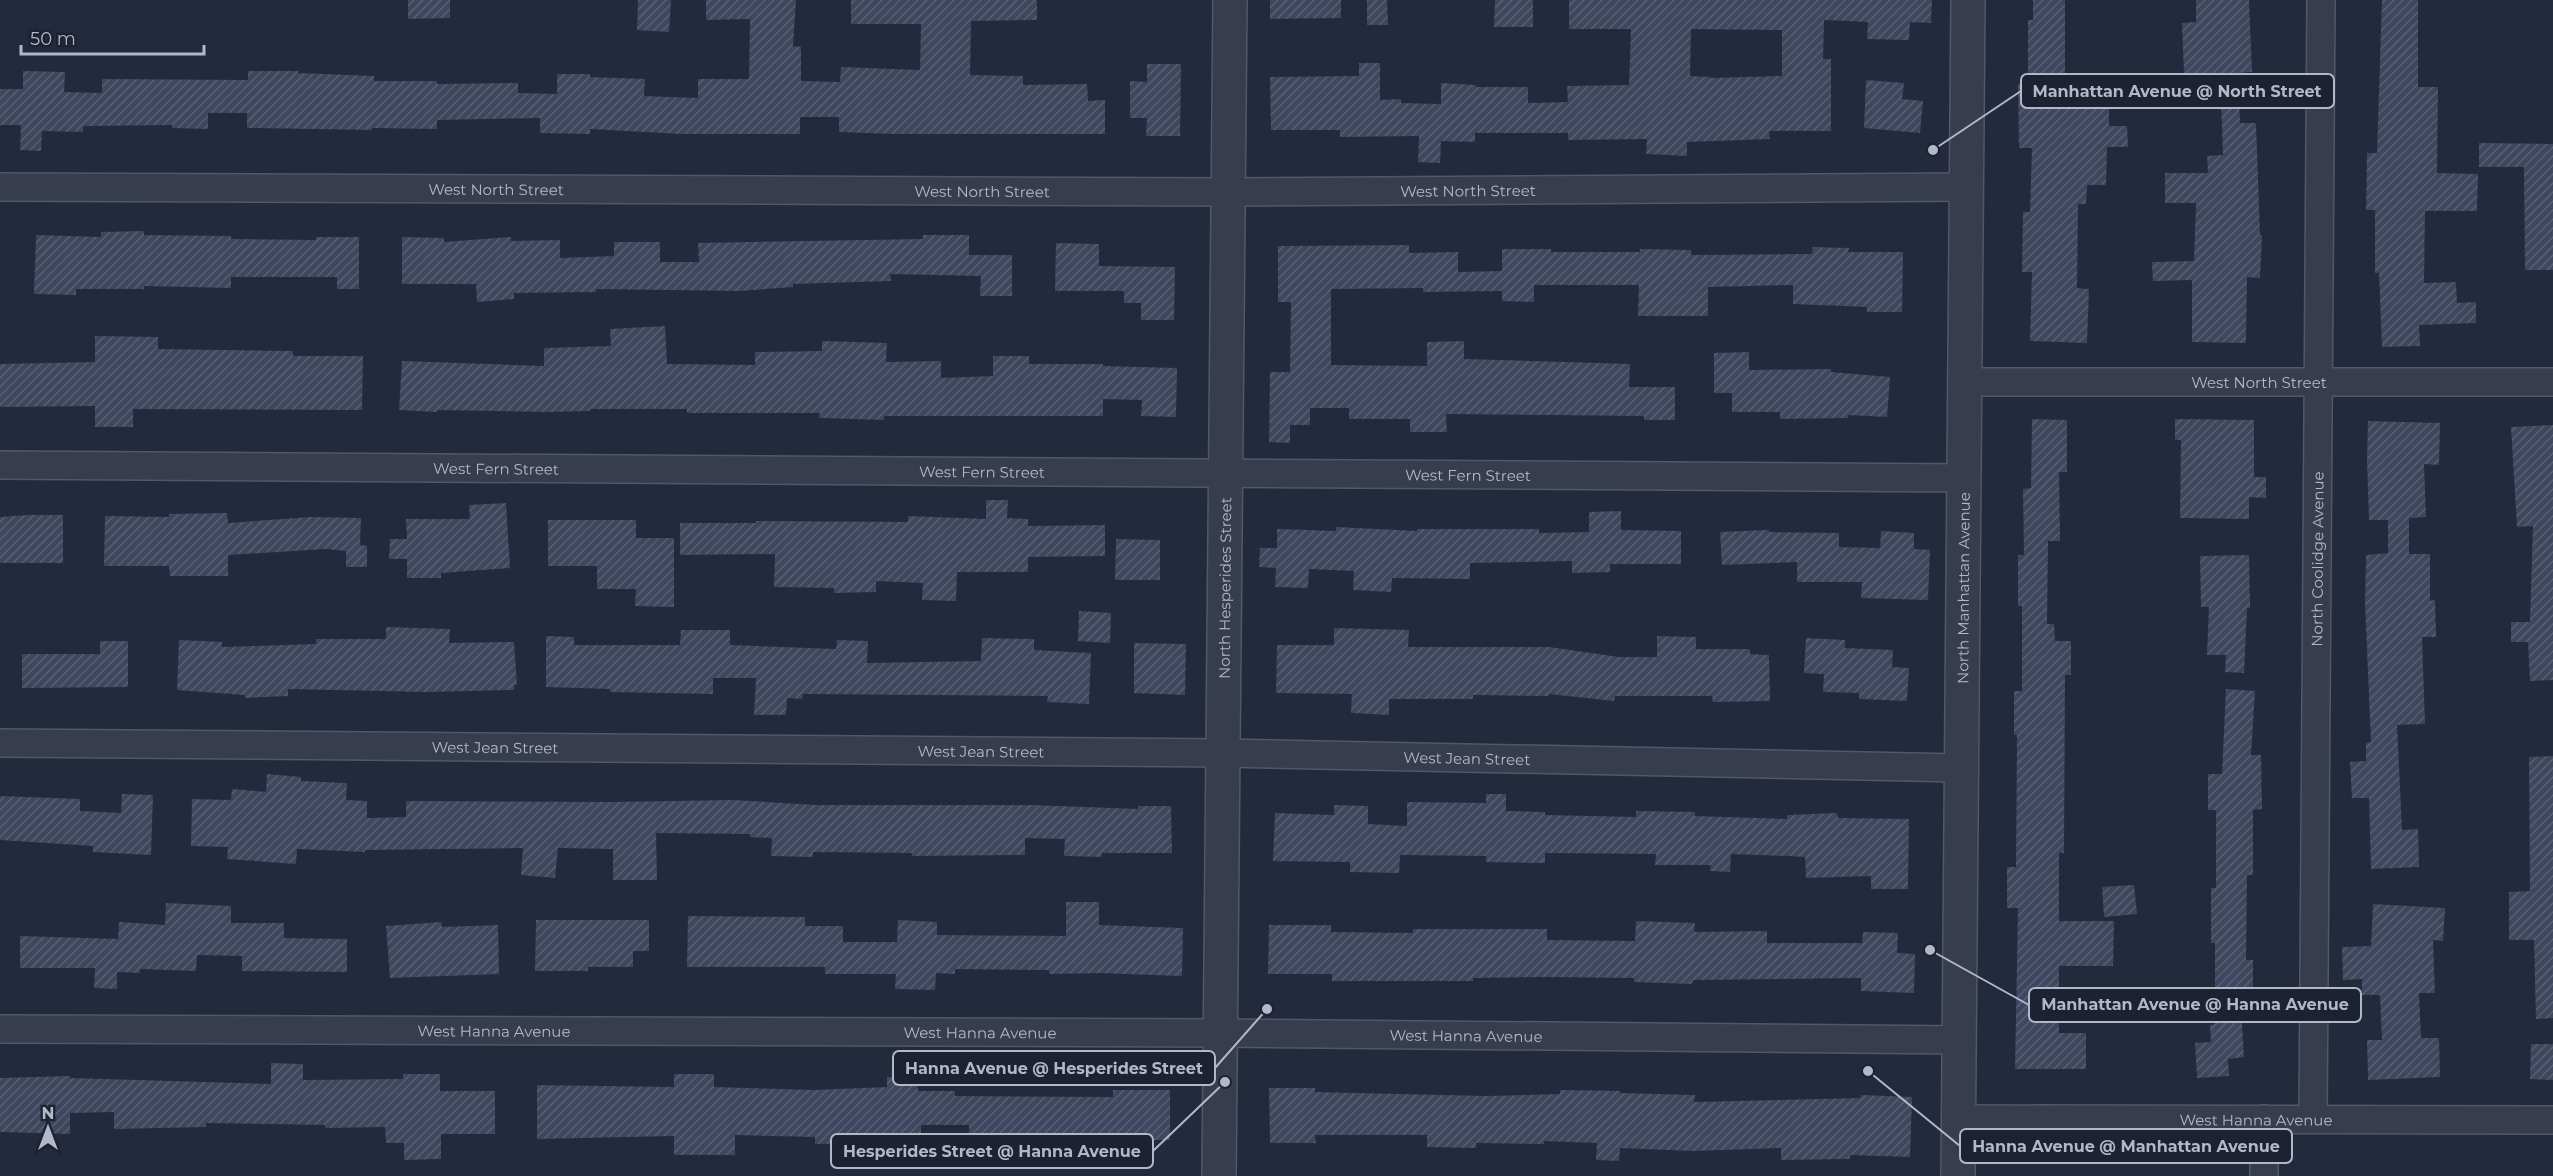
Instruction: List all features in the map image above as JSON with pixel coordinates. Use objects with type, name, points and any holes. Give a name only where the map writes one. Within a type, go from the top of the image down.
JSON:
[{"type":"street","name":"North Hesperides Street","points":[[1219,1176],[1230,0]]},
{"type":"street","name":"North Manhattan Avenue","points":[[1958,1176],[1968,0]]},
{"type":"street","name":"North Coolidge Avenue","points":[[2313,1119],[2320,0]]},
{"type":"street","name":"West North Street","points":[[0,188],[1228,192],[1966,187]]},
{"type":"street","name":"West North Street","points":[[1965,382],[2553,382]]},
{"type":"street","name":"West Fern Street","points":[[0,465],[1964,478]]},
{"type":"street","name":"West Jean Street","points":[[0,743],[1224,753],[1961,768]]},
{"type":"street","name":"West Hanna Avenue","points":[[0,1029],[1221,1033],[1959,1040]]},
{"type":"street","name":"West Hanna Avenue","points":[[1959,1119],[2553,1120]]},
{"type":"street","points":[[2264,1119],[2264,1176]]},
{"type":"building","points":[[408,0],[450,0],[450,18],[408,19]]},
{"type":"building","points":[[638,0],[671,0],[669,32],[637,30]]},
{"type":"building","points":[[706,0],[796,0],[793,46],[801,47],[801,81],[840,82],[841,67],[920,70],[921,24],[851,24],[851,0],[1037,0],[1037,20],[971,21],[970,75],[1023,76],[1023,85],[1087,84],[1088,101],[1105,100],[1105,134],[839,132],[839,117],[800,117],[800,134],[681,134],[590,129],[590,134],[540,133],[540,118],[437,120],[437,129],[247,128],[247,113],[208,113],[208,129],[172,128],[172,125],[83,126],[83,132],[42,131],[41,151],[20,150],[21,125],[0,125],[0,89],[23,89],[23,71],[65,72],[64,92],[102,93],[102,79],[248,80],[248,71],[298,71],[298,73],[374,76],[374,81],[437,81],[437,84],[518,83],[518,93],[557,94],[557,74],[590,74],[590,77],[645,79],[644,96],[698,98],[698,79],[749,79],[750,19],[706,20]]},
{"type":"building","points":[[1270,0],[1341,0],[1341,18],[1270,19]]},
{"type":"building","points":[[1367,0],[1387,0],[1388,25],[1367,25]]},
{"type":"building","points":[[1495,0],[1533,0],[1533,27],[1494,27]]},
{"type":"building","points":[[1569,0],[1932,0],[1931,23],[1910,22],[1909,40],[1867,39],[1868,22],[1824,20],[1823,59],[1831,59],[1831,131],[1769,131],[1770,139],[1687,142],[1687,156],[1646,154],[1647,139],[1568,140],[1568,133],[1475,133],[1475,142],[1441,141],[1440,163],[1418,162],[1419,136],[1340,137],[1340,130],[1271,130],[1270,77],[1359,76],[1359,63],[1380,63],[1380,100],[1401,99],[1401,103],[1441,104],[1441,83],[1476,85],[1476,87],[1528,87],[1528,103],[1568,102],[1567,86],[1629,85],[1631,29],[1569,29]],"holes":[[[1691,29],[1782,30],[1782,76],[1710,78],[1690,76]]]},
{"type":"building","points":[[2033,0],[2065,0],[2065,84],[2091,83],[2091,105],[2109,104],[2109,126],[2127,126],[2128,147],[2107,147],[2106,185],[2087,185],[2086,204],[2078,204],[2077,288],[2089,289],[2087,343],[2030,341],[2032,272],[2022,272],[2023,212],[2030,212],[2032,148],[2019,148],[2018,84],[2028,84],[2028,20],[2033,20]]},
{"type":"building","points":[[2196,0],[2249,0],[2252,72],[2238,73],[2240,123],[2256,123],[2260,235],[2262,235],[2260,278],[2247,277],[2246,343],[2192,342],[2192,280],[2153,281],[2152,262],[2194,261],[2196,203],[2165,203],[2165,173],[2208,173],[2207,156],[2223,155],[2220,74],[2184,75],[2182,23],[2196,22]]},
{"type":"building","points":[[2382,0],[2418,0],[2418,87],[2438,87],[2437,173],[2478,174],[2477,211],[2425,211],[2424,283],[2456,282],[2457,303],[2476,302],[2476,323],[2419,325],[2420,346],[2382,347],[2379,273],[2375,273],[2375,210],[2366,210],[2367,153],[2377,153]]},
{"type":"building","points":[[1147,64],[1181,64],[1180,136],[1146,136],[1147,118],[1130,118],[1130,81],[1147,82]]},
{"type":"building","points":[[1866,80],[1904,83],[1902,99],[1923,101],[1920,133],[1864,128]]},
{"type":"building","points":[[2479,143],[2553,144],[2553,270],[2525,270],[2524,167],[2479,167]]},
{"type":"building","points":[[144,231],[144,235],[231,236],[231,239],[316,240],[316,237],[359,237],[359,289],[337,289],[337,277],[231,277],[231,288],[144,286],[144,289],[76,289],[76,295],[34,294],[36,235],[101,237],[101,232]]},
{"type":"building","points":[[923,235],[969,235],[969,255],[1012,255],[1012,296],[980,296],[981,276],[890,274],[891,281],[793,284],[793,287],[739,291],[596,289],[596,292],[514,293],[514,299],[477,302],[476,284],[402,284],[402,237],[444,238],[444,242],[511,237],[511,241],[560,240],[560,258],[614,256],[614,242],[660,242],[660,262],[699,262],[698,243],[923,239]]},
{"type":"building","points":[[1056,243],[1099,244],[1099,266],[1175,267],[1174,320],[1141,320],[1141,303],[1124,303],[1124,291],[1055,291]]},
{"type":"building","points":[[1409,245],[1409,253],[1458,252],[1458,272],[1502,271],[1502,249],[1551,249],[1551,252],[1691,250],[1691,255],[1812,254],[1813,247],[1849,248],[1848,252],[1903,252],[1902,312],[1867,312],[1867,307],[1793,304],[1793,285],[1708,287],[1708,316],[1638,316],[1639,285],[1534,285],[1534,302],[1502,301],[1502,291],[1423,292],[1423,288],[1331,289],[1331,365],[1427,366],[1427,342],[1464,341],[1464,359],[1630,364],[1629,387],[1675,387],[1675,420],[1644,420],[1644,416],[1446,414],[1447,432],[1410,432],[1410,419],[1349,419],[1349,408],[1310,408],[1310,425],[1290,425],[1290,443],[1269,442],[1270,372],[1290,372],[1291,302],[1278,302],[1278,246]]},
{"type":"building","points":[[665,326],[667,364],[755,365],[755,352],[822,351],[822,341],[887,343],[886,362],[941,361],[941,378],[993,376],[993,356],[1029,356],[1029,364],[1103,364],[1103,366],[1177,368],[1176,417],[1141,416],[1142,400],[1103,399],[1103,416],[884,416],[884,420],[819,418],[820,413],[687,413],[687,409],[590,409],[590,411],[546,412],[399,410],[402,361],[544,366],[544,348],[611,346],[610,329]]},
{"type":"building","points":[[95,336],[158,337],[158,349],[293,351],[293,356],[363,356],[362,410],[133,409],[133,427],[95,427],[95,406],[0,407],[0,364],[95,362]]},
{"type":"building","points":[[1749,352],[1749,370],[1831,369],[1831,372],[1890,377],[1887,417],[1848,415],[1848,418],[1780,419],[1780,412],[1732,412],[1732,393],[1714,393],[1714,353]]},
{"type":"building","points":[[2032,419],[2067,420],[2067,472],[2059,472],[2060,541],[2048,541],[2047,624],[2054,624],[2055,641],[2071,641],[2071,675],[2065,675],[2064,853],[2059,853],[2059,921],[2114,921],[2113,966],[2059,966],[2059,1033],[2086,1033],[2086,1069],[2015,1069],[2018,908],[2007,908],[2007,867],[2016,867],[2017,735],[2014,735],[2014,691],[2022,691],[2022,606],[2018,606],[2018,555],[2024,555],[2023,489],[2031,488]]},
{"type":"building","points":[[2175,419],[2254,420],[2254,477],[2266,477],[2266,498],[2249,497],[2249,519],[2180,518],[2181,440],[2175,440]]},
{"type":"building","points":[[2368,421],[2440,423],[2439,465],[2424,464],[2426,517],[2409,518],[2409,554],[2430,554],[2430,601],[2435,600],[2436,637],[2422,637],[2425,724],[2397,725],[2402,830],[2418,829],[2419,867],[2371,869],[2369,798],[2352,798],[2350,762],[2366,761],[2366,743],[2371,742],[2365,603],[2366,555],[2388,553],[2388,520],[2369,520]]},
{"type":"building","points":[[2553,425],[2553,680],[2530,681],[2528,642],[2511,642],[2511,622],[2530,622],[2533,526],[2517,527],[2511,427]]},
{"type":"building","points":[[986,500],[1008,500],[1007,518],[1028,519],[1028,526],[1105,525],[1105,556],[1028,557],[1028,572],[957,572],[956,601],[922,600],[923,583],[876,581],[876,592],[834,593],[834,588],[774,587],[775,554],[680,555],[680,523],[908,522],[908,516],[986,519]]},
{"type":"building","points":[[506,503],[510,568],[441,573],[441,578],[407,578],[407,559],[389,559],[390,539],[407,539],[406,519],[470,519],[469,505]]},
{"type":"building","points":[[1621,511],[1621,530],[1681,531],[1681,564],[1610,564],[1610,572],[1572,573],[1572,561],[1470,563],[1470,579],[1392,578],[1391,592],[1353,590],[1354,571],[1309,569],[1308,588],[1275,587],[1276,568],[1259,567],[1260,548],[1277,548],[1277,529],[1336,531],[1336,527],[1417,531],[1417,529],[1539,529],[1539,533],[1589,532],[1589,512]]},
{"type":"building","points":[[227,513],[228,523],[311,517],[361,518],[360,545],[367,546],[367,567],[346,567],[346,551],[326,549],[228,555],[228,576],[170,576],[169,566],[104,566],[105,516],[169,517],[169,514]]},
{"type":"building","points":[[63,515],[63,563],[0,563],[0,517]]},
{"type":"building","points":[[548,520],[636,520],[636,538],[674,538],[674,607],[635,606],[636,589],[597,589],[597,566],[548,566]]},
{"type":"building","points":[[1769,530],[1769,532],[1839,533],[1839,547],[1880,548],[1881,531],[1914,533],[1914,549],[1930,550],[1928,600],[1861,598],[1862,582],[1797,582],[1797,562],[1722,565],[1720,532]]},
{"type":"building","points":[[1116,539],[1160,540],[1160,580],[1115,580]]},
{"type":"building","points":[[2249,555],[2250,608],[2247,608],[2244,673],[2225,672],[2226,655],[2207,655],[2209,607],[2201,607],[2200,556]]},
{"type":"building","points":[[1079,611],[1111,613],[1110,643],[1078,641]]},
{"type":"building","points":[[386,627],[450,629],[449,643],[514,642],[517,685],[514,685],[514,690],[426,692],[288,689],[288,696],[245,698],[245,695],[177,690],[179,640],[222,642],[222,647],[316,644],[316,639],[386,639]]},
{"type":"building","points":[[1334,628],[1409,630],[1408,647],[1549,647],[1619,657],[1657,657],[1657,636],[1696,637],[1696,649],[1750,649],[1750,654],[1769,655],[1770,701],[1713,702],[1712,696],[1615,696],[1614,701],[1549,694],[1549,696],[1473,695],[1473,699],[1389,699],[1389,715],[1351,713],[1352,694],[1276,693],[1277,645],[1334,645]]},
{"type":"building","points":[[681,630],[730,630],[730,645],[836,649],[837,640],[868,641],[867,663],[981,661],[982,638],[1034,639],[1034,650],[1091,653],[1089,704],[1047,702],[1048,696],[803,694],[802,699],[787,698],[786,715],[754,715],[756,678],[713,678],[713,694],[610,692],[610,689],[546,687],[546,636],[574,637],[574,645],[680,645]]},
{"type":"building","points":[[1806,638],[1845,640],[1845,648],[1893,650],[1892,667],[1909,668],[1907,701],[1859,699],[1859,693],[1823,692],[1824,674],[1804,673]]},
{"type":"building","points":[[100,641],[128,641],[128,687],[22,688],[22,654],[100,654]]},
{"type":"building","points":[[1134,643],[1186,644],[1185,695],[1134,693]]},
{"type":"building","points":[[2226,689],[2255,691],[2251,755],[2261,755],[2262,809],[2253,810],[2253,875],[2247,875],[2246,960],[2253,960],[2253,1008],[2241,1008],[2244,1057],[2228,1059],[2229,1076],[2197,1078],[2195,1043],[2211,1042],[2210,1025],[2215,1024],[2215,943],[2211,943],[2211,888],[2216,888],[2216,810],[2208,810],[2208,774],[2222,774]]},
{"type":"building","points":[[2553,756],[2553,1018],[2536,1019],[2534,940],[2509,940],[2509,892],[2530,891],[2529,757]]},
{"type":"building","points":[[267,774],[301,777],[301,781],[347,783],[346,800],[367,801],[367,818],[406,817],[406,801],[734,800],[815,805],[1032,805],[1138,809],[1138,806],[1171,806],[1172,853],[1102,853],[1102,857],[1064,856],[1065,839],[1025,838],[1025,855],[912,856],[912,853],[813,852],[813,857],[771,856],[772,838],[750,837],[750,834],[656,833],[657,880],[613,880],[613,849],[558,848],[555,878],[521,875],[523,848],[365,850],[365,852],[297,849],[296,864],[227,859],[228,847],[191,846],[192,799],[231,800],[232,789],[266,792]]},
{"type":"building","points":[[122,794],[153,795],[151,855],[93,852],[93,846],[0,840],[0,796],[80,799],[80,811],[121,813]]},
{"type":"building","points":[[1486,794],[1506,794],[1506,811],[1545,812],[1545,815],[1636,817],[1636,811],[1695,812],[1695,816],[1787,819],[1787,815],[1837,813],[1838,818],[1909,819],[1908,889],[1871,889],[1871,876],[1806,878],[1805,857],[1788,856],[1731,854],[1730,872],[1710,871],[1711,865],[1655,865],[1656,854],[1545,853],[1545,863],[1486,862],[1486,856],[1400,855],[1399,873],[1350,872],[1350,862],[1273,861],[1275,813],[1334,815],[1334,805],[1368,806],[1368,824],[1407,826],[1407,802],[1486,803]]},
{"type":"building","points":[[2134,885],[2137,914],[2104,917],[2102,887]]},
{"type":"building","points":[[1066,902],[1099,902],[1099,925],[1183,928],[1182,976],[1049,974],[1049,970],[955,969],[955,974],[936,973],[935,990],[895,989],[896,974],[825,974],[825,967],[687,967],[688,916],[805,917],[805,926],[843,926],[843,942],[897,942],[898,920],[937,922],[937,935],[1066,936]]},
{"type":"building","points":[[166,903],[231,906],[231,923],[284,923],[284,938],[347,939],[347,972],[242,971],[242,956],[197,955],[196,971],[140,969],[140,973],[117,972],[117,989],[94,988],[95,968],[20,968],[20,936],[118,939],[119,922],[165,925]]},
{"type":"building","points":[[2373,904],[2445,908],[2443,941],[2433,940],[2435,993],[2419,993],[2421,1038],[2439,1038],[2440,1077],[2368,1080],[2367,1040],[2382,1040],[2380,995],[2362,995],[2362,979],[2343,980],[2342,947],[2371,946]]},
{"type":"building","points":[[536,920],[649,920],[649,951],[633,951],[633,967],[588,967],[588,971],[535,971]]},
{"type":"building","points":[[1636,921],[1695,923],[1694,932],[1767,931],[1767,943],[1862,943],[1863,932],[1898,933],[1897,953],[1915,954],[1914,993],[1861,991],[1861,978],[1693,980],[1692,984],[1634,982],[1634,978],[1546,977],[1473,978],[1473,981],[1332,981],[1332,974],[1268,974],[1269,925],[1331,925],[1331,932],[1413,933],[1413,929],[1547,929],[1547,940],[1635,941]]},
{"type":"building","points":[[441,922],[442,927],[498,925],[499,974],[390,978],[386,926]]},
{"type":"building","points":[[2531,1044],[2553,1044],[2553,1080],[2530,1079]]},
{"type":"building","points":[[271,1063],[303,1064],[303,1080],[403,1079],[403,1074],[440,1074],[440,1091],[495,1091],[495,1134],[441,1134],[441,1159],[404,1160],[404,1143],[386,1143],[385,1127],[325,1128],[325,1125],[206,1123],[206,1127],[114,1129],[114,1112],[70,1113],[70,1134],[0,1132],[0,1078],[70,1076],[70,1078],[271,1084]]},
{"type":"building","points":[[674,1074],[714,1074],[714,1087],[815,1090],[887,1087],[887,1077],[917,1077],[918,1091],[955,1091],[955,1096],[1113,1097],[1113,1090],[1170,1090],[1170,1140],[1101,1140],[1101,1149],[1062,1150],[1062,1146],[969,1146],[969,1125],[921,1125],[921,1135],[878,1135],[878,1143],[815,1144],[815,1137],[735,1135],[735,1155],[674,1155],[674,1136],[537,1139],[537,1085],[674,1087]]},
{"type":"building","points":[[1269,1088],[1315,1088],[1315,1092],[1486,1096],[1560,1094],[1560,1090],[1620,1091],[1620,1093],[1695,1095],[1694,1102],[1861,1098],[1861,1095],[1912,1097],[1910,1157],[1850,1155],[1850,1159],[1781,1160],[1781,1148],[1693,1151],[1620,1148],[1619,1161],[1596,1160],[1597,1143],[1544,1141],[1544,1144],[1476,1143],[1476,1148],[1427,1147],[1427,1135],[1315,1135],[1316,1143],[1270,1143]]},
{"type":"place","name":"Manhattan Avenue @ North Street","points":[[1933,150]]},
{"type":"place","name":"Manhattan Avenue @ Hanna Avenue","points":[[1930,950]]},
{"type":"place","name":"Hanna Avenue @ Hesperides Street","points":[[1267,1009]]},
{"type":"place","name":"Hanna Avenue @ Manhattan Avenue","points":[[1868,1071]]},
{"type":"place","name":"Hesperides Street @ Hanna Avenue","points":[[1225,1082]]}]
